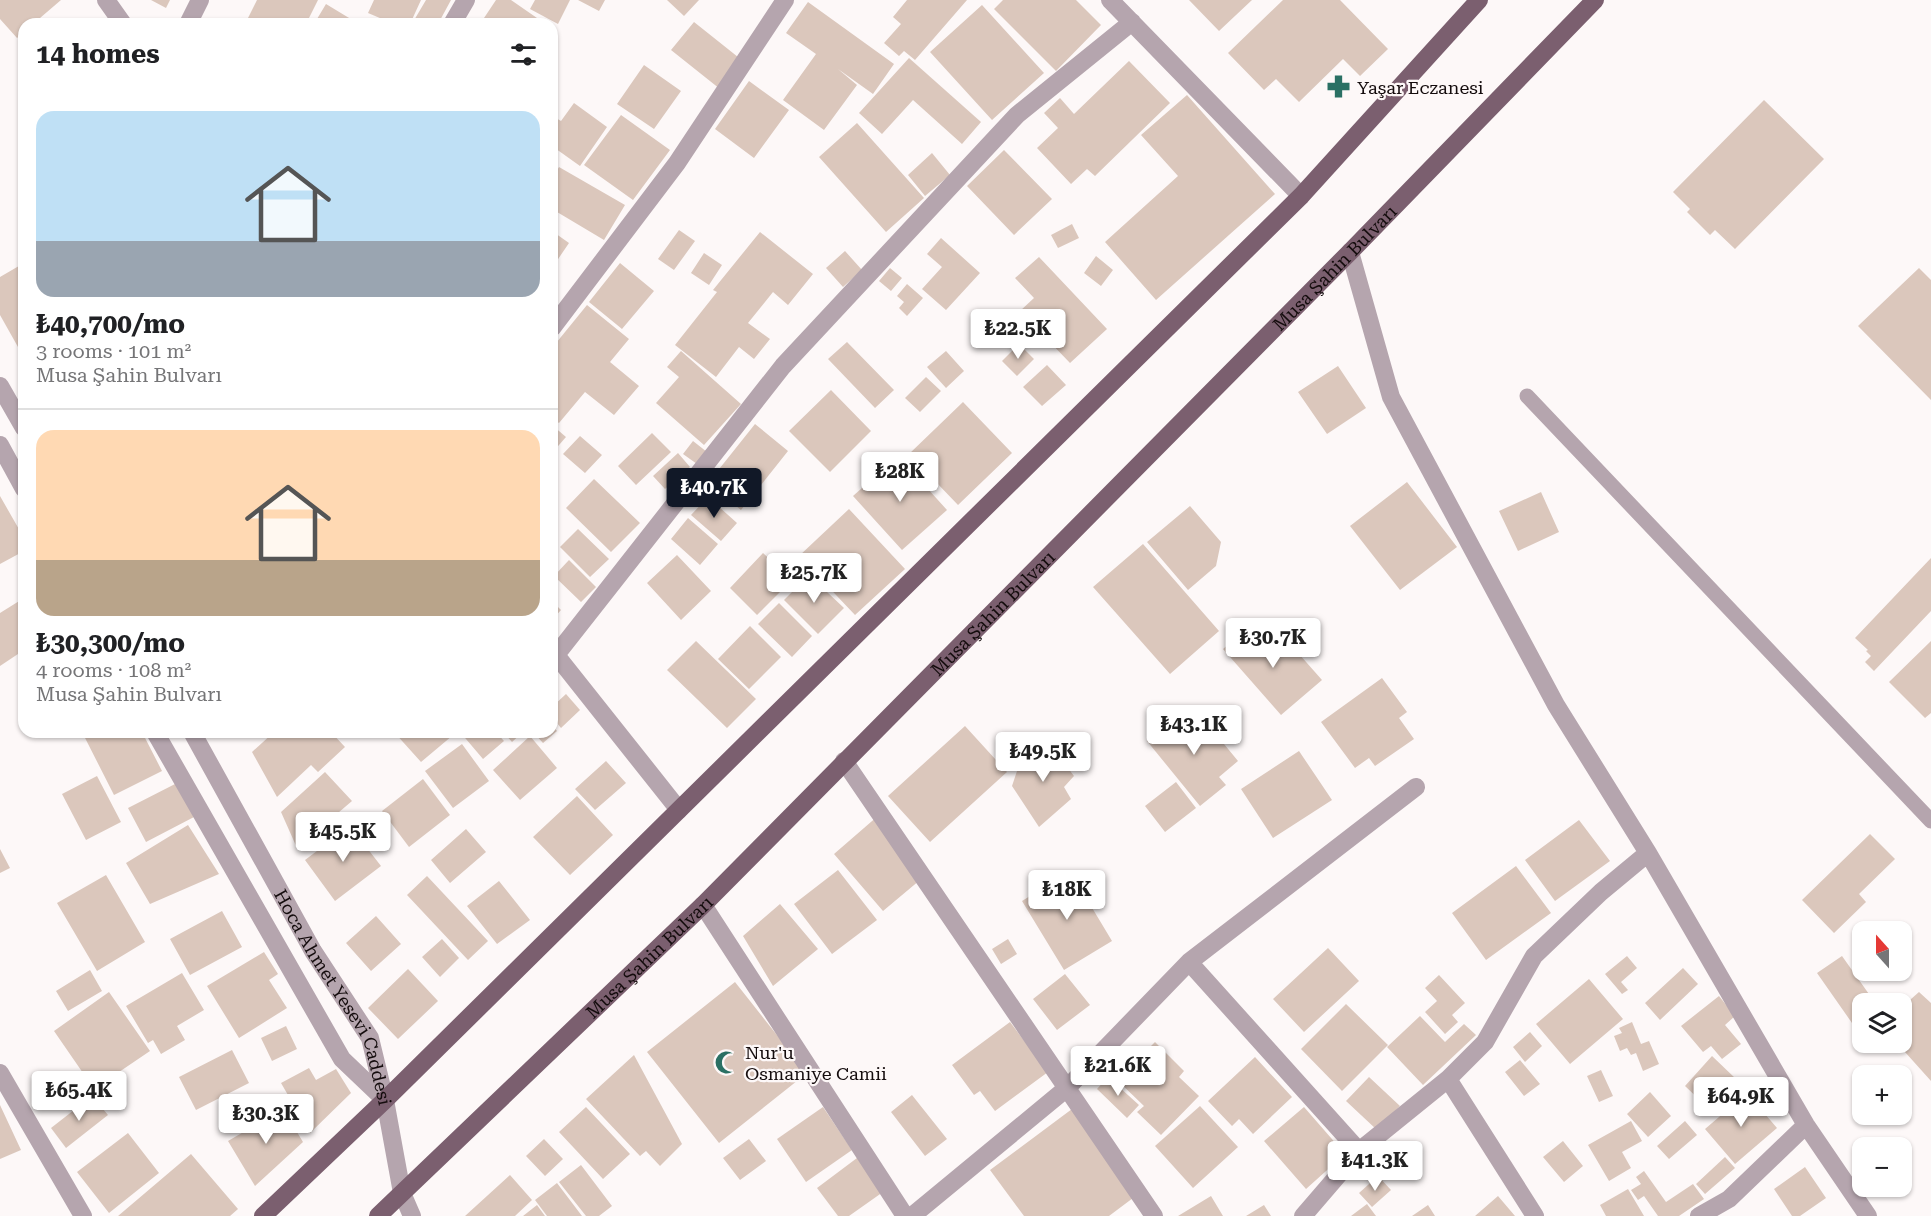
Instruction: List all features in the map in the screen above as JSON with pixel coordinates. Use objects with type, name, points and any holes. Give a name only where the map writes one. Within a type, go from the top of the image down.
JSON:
[{"type":"main road","points":[[263,1216],[385,1100],[1301,196],[1479,0]]},
{"type":"main road","name":"Musa Şahin Bulvarı","points":[[378,1216],[703,905],[1350,252],[1595,0]]},
{"type":"street","points":[[106,0],[119,18]]},
{"type":"street","points":[[191,18],[200,0]]},
{"type":"street","points":[[456,18],[466,0]]},
{"type":"street","points":[[558,320],[677,163],[785,0]]},
{"type":"street","points":[[1110,0],[1301,196]]},
{"type":"street","points":[[558,652],[783,366],[1017,115],[1132,22]]},
{"type":"street","points":[[1350,252],[1391,397],[1556,705],[1648,853],[1806,1125],[1868,1216]]},
{"type":"street","points":[[0,386],[18,418]]},
{"type":"street","points":[[0,445],[18,478]]},
{"type":"street","points":[[558,658],[679,810]]},
{"type":"street","name":"Hoca Ahmet Yesevi Caddesi","points":[[158,738],[342,1059],[385,1100]]},
{"type":"street","name":"Hoca Ahmet Yesevi Caddesi","points":[[195,738],[313,951],[370,1038],[385,1100]]},
{"type":"street","points":[[844,761],[1154,1216]]},
{"type":"street","points":[[912,1216],[1068,1088],[1189,962],[1416,788]]},
{"type":"street","points":[[1303,1216],[1359,1151],[1448,1079],[1485,1042],[1534,956],[1601,892],[1648,853]]},
{"type":"street","points":[[703,905],[905,1216]]},
{"type":"street","points":[[1189,962],[1359,1151]]},
{"type":"street","points":[[0,1073],[82,1216]]},
{"type":"street","points":[[1448,1079],[1534,1216]]},
{"type":"street","points":[[385,1100],[402,1193],[412,1216]]},
{"type":"street","points":[[1699,1216],[1729,1199],[1806,1125]]},
{"type":"lane","points":[[1527,396],[1931,820]]},
{"type":"building","points":[[0,0],[61,0],[40,18],[18,18],[17,38],[0,19]]},
{"type":"building","points":[[151,0],[170,0],[166,8]]},
{"type":"building","points":[[257,0],[318,0],[309,18],[248,18]]},
{"type":"building","points":[[374,0],[421,0],[413,18],[380,18],[368,13]]},
{"type":"building","points":[[426,0],[451,0],[441,18],[415,18]]},
{"type":"building","points":[[496,0],[511,0],[537,18],[484,18]]},
{"type":"building","points":[[535,0],[570,0],[558,24],[558,18],[547,18],[530,9]]},
{"type":"building","points":[[578,0],[605,0],[599,11]]},
{"type":"building","points":[[667,0],[699,0],[684,16]]},
{"type":"building","points":[[907,0],[967,0],[915,60],[904,51],[899,56],[884,43],[901,24],[893,17]]},
{"type":"building","points":[[1003,0],[1076,0],[1101,25],[1056,71],[994,9]]},
{"type":"building","points":[[1189,0],[1252,0],[1219,31]]},
{"type":"building","points":[[1283,0],[1340,0],[1388,49],[1360,76],[1343,59],[1299,102],[1276,79],[1264,90],[1228,53]]},
{"type":"building","points":[[808,2],[894,64],[873,94],[838,69],[857,85],[824,130],[783,100],[816,54],[786,33]]},
{"type":"building","points":[[326,4],[349,18],[318,18]]},
{"type":"building","points":[[982,5],[1044,73],[992,120],[930,52]]},
{"type":"building","points":[[694,22],[743,61],[720,89],[671,50]]},
{"type":"building","points":[[909,58],[981,122],[962,144],[913,100],[882,134],[859,113]]},
{"type":"building","points":[[1129,61],[1170,103],[1095,176],[1087,169],[1071,184],[1037,148],[1058,128],[1044,113],[1060,98],[1074,114]]},
{"type":"building","points":[[644,65],[681,91],[654,129],[617,104]]},
{"type":"building","points":[[749,81],[789,110],[754,158],[715,129]]},
{"type":"building","points":[[1187,95],[1275,194],[1156,300],[1105,242],[1178,176],[1141,135]]},
{"type":"building","points":[[1764,100],[1824,159],[1735,249],[1715,230],[1710,235],[1687,212],[1690,209],[1673,192]]},
{"type":"building","points":[[574,103],[607,127],[580,166],[558,150],[558,119],[561,121]]},
{"type":"building","points":[[621,115],[670,150],[633,200],[584,165]]},
{"type":"building","points":[[857,123],[924,198],[886,232],[819,157]]},
{"type":"building","points":[[1004,150],[1052,199],[1014,235],[967,186]]},
{"type":"building","points":[[932,153],[950,175],[925,196],[908,175]]},
{"type":"building","points":[[559,167],[625,205],[604,240],[558,213]]},
{"type":"building","points":[[1072,224],[1079,238],[1058,248],[1051,235]]},
{"type":"building","points":[[679,230],[695,241],[674,270],[658,259]]},
{"type":"building","points":[[760,232],[813,274],[788,305],[773,292],[748,323],[770,339],[754,359],[739,347],[716,377],[675,345],[717,292],[713,290]]},
{"type":"building","points":[[558,235],[569,243],[558,259]]},
{"type":"building","points":[[941,238],[980,273],[946,310],[922,289],[942,267],[927,254]]},
{"type":"building","points":[[845,251],[862,270],[843,287],[826,268]]},
{"type":"building","points":[[704,253],[722,265],[709,285],[691,273]]},
{"type":"building","points":[[1096,256],[1113,270],[1101,286],[1084,273]]},
{"type":"building","points":[[1039,257],[1107,329],[1070,363],[1020,311],[1034,298],[1015,278]]},
{"type":"building","points":[[620,263],[654,291],[622,329],[589,302]]},
{"type":"building","points":[[18,266],[18,347],[0,315],[0,277]]},
{"type":"building","points":[[890,268],[902,278],[891,291],[879,281]]},
{"type":"building","points":[[1919,268],[1931,280],[1931,400],[1858,326]]},
{"type":"building","points":[[907,284],[923,298],[907,316],[899,308],[904,302],[897,296]]},
{"type":"building","points":[[587,305],[629,339],[610,362],[639,386],[614,415],[585,392],[558,422],[558,341]]},
{"type":"building","points":[[847,342],[894,390],[875,408],[828,359]]},
{"type":"building","points":[[1019,344],[1034,359],[1017,376],[1002,361]]},
{"type":"building","points":[[681,351],[741,404],[704,445],[656,403],[679,377],[667,367]]},
{"type":"building","points":[[946,351],[964,371],[946,388],[927,367]]},
{"type":"building","points":[[1047,365],[1066,385],[1042,406],[1023,387]]},
{"type":"building","points":[[1338,366],[1366,408],[1327,434],[1298,392]]},
{"type":"building","points":[[926,377],[941,391],[920,412],[905,398]]},
{"type":"building","points":[[831,390],[871,431],[830,472],[789,431]]},
{"type":"building","points":[[963,402],[1012,453],[958,505],[909,454]]},
{"type":"building","points":[[755,424],[788,451],[741,510],[708,483]]},
{"type":"building","points":[[558,430],[566,437],[558,446]]},
{"type":"building","points":[[652,433],[671,452],[636,485],[618,466]]},
{"type":"building","points":[[580,436],[602,455],[585,473],[563,454]]},
{"type":"building","points":[[693,441],[707,452],[697,464],[683,454]]},
{"type":"building","points":[[678,453],[690,467],[665,489],[653,476]]},
{"type":"building","points":[[898,456],[947,510],[902,550],[853,496]]},
{"type":"building","points":[[594,479],[640,523],[611,552],[566,508]]},
{"type":"building","points":[[1407,482],[1457,547],[1400,590],[1350,526]]},
{"type":"building","points":[[1541,492],[1559,532],[1518,551],[1499,511]]},
{"type":"building","points":[[0,496],[18,528],[18,554],[0,564]]},
{"type":"building","points":[[708,497],[737,523],[721,541],[691,515]]},
{"type":"building","points":[[1190,506],[1221,542],[1216,566],[1188,590],[1147,542]]},
{"type":"building","points":[[849,509],[905,569],[855,615],[799,556]]},
{"type":"building","points":[[688,518],[718,544],[700,565],[671,539]]},
{"type":"building","points":[[578,529],[609,559],[590,577],[560,547]]},
{"type":"building","points":[[1143,544],[1219,631],[1170,674],[1093,587]]},
{"type":"building","points":[[763,553],[792,580],[757,615],[730,588]]},
{"type":"building","points":[[677,555],[711,591],[681,620],[647,583]]},
{"type":"building","points":[[1931,558],[1931,611],[1874,671],[1865,662],[1871,656],[1866,651],[1868,650],[1855,638]]},
{"type":"building","points":[[569,560],[596,587],[581,602],[558,580],[558,572]]},
{"type":"building","points":[[809,575],[844,608],[818,634],[784,600]]},
{"type":"building","points":[[18,602],[18,654],[0,666],[0,613]]},
{"type":"building","points":[[779,603],[812,636],[792,657],[758,624]]},
{"type":"building","points":[[1251,625],[1272,649],[1284,637],[1322,680],[1281,715],[1223,649]]},
{"type":"building","points":[[750,626],[781,657],[749,689],[718,659]]},
{"type":"building","points":[[696,641],[756,699],[727,728],[667,670]]},
{"type":"building","points":[[1931,641],[1931,713],[1925,718],[1889,682]]},
{"type":"building","points":[[1382,678],[1407,712],[1399,718],[1414,739],[1375,766],[1369,758],[1355,768],[1321,722]]},
{"type":"building","points":[[566,694],[580,710],[561,728],[558,724],[558,701]]},
{"type":"building","points":[[1196,710],[1238,761],[1219,777],[1226,785],[1200,806],[1147,741],[1172,721],[1176,726]]},
{"type":"building","points":[[965,726],[1007,772],[930,842],[888,796]]},
{"type":"building","points":[[85,738],[145,738],[162,771],[114,795]]},
{"type":"building","points":[[267,738],[337,738],[345,747],[318,772],[311,765],[277,797],[252,752]]},
{"type":"building","points":[[399,738],[450,738],[421,762]]},
{"type":"building","points":[[465,738],[501,738],[504,741],[483,759]]},
{"type":"building","points":[[528,738],[532,738],[557,768],[520,800],[493,770]]},
{"type":"building","points":[[538,738],[549,738],[543,743]]},
{"type":"building","points":[[1045,738],[1074,776],[1064,787],[1071,799],[1039,827],[1012,786],[1019,765]]},
{"type":"building","points":[[462,744],[489,781],[453,808],[425,771]]},
{"type":"building","points":[[1299,751],[1332,800],[1273,838],[1241,789]]},
{"type":"building","points":[[606,761],[626,783],[595,810],[575,789]]},
{"type":"building","points":[[325,772],[352,801],[297,848],[281,812]]},
{"type":"building","points":[[97,776],[121,822],[86,840],[62,794]]},
{"type":"building","points":[[423,779],[450,815],[409,847],[382,811]]},
{"type":"building","points":[[1176,782],[1196,808],[1165,832],[1145,806]]},
{"type":"building","points":[[177,783],[194,817],[146,842],[128,808]]},
{"type":"building","points":[[577,796],[613,835],[570,875],[533,837]]},
{"type":"building","points":[[879,815],[920,880],[883,911],[834,854]]},
{"type":"building","points":[[1579,820],[1610,861],[1555,901],[1525,860]]},
{"type":"building","points":[[188,825],[219,874],[150,904],[126,863]]},
{"type":"building","points":[[350,826],[381,866],[335,901],[305,860]]},
{"type":"building","points":[[466,829],[486,852],[450,883],[431,860]]},
{"type":"building","points":[[1870,834],[1895,859],[1859,894],[1866,902],[1834,933],[1802,900]]},
{"type":"building","points":[[0,849],[10,868],[0,873]]},
{"type":"building","points":[[1516,866],[1551,913],[1486,960],[1452,913]]},
{"type":"building","points":[[838,870],[877,920],[832,954],[794,904]]},
{"type":"building","points":[[1070,871],[1112,941],[1064,970],[1022,901]]},
{"type":"building","points":[[106,875],[145,942],[97,971],[57,903]]},
{"type":"building","points":[[427,876],[488,941],[468,960],[407,895]]},
{"type":"building","points":[[499,881],[530,920],[497,944],[467,906]]},
{"type":"building","points":[[780,904],[818,949],[773,986],[743,936]]},
{"type":"building","points":[[222,911],[242,947],[190,975],[170,939]]},
{"type":"building","points":[[376,916],[401,944],[371,971],[346,943]]},
{"type":"building","points":[[442,939],[459,958],[440,977],[422,957]]},
{"type":"building","points":[[1008,939],[1017,954],[1001,964],[992,949]]},
{"type":"building","points":[[1328,948],[1359,981],[1304,1032],[1273,999]]},
{"type":"building","points":[[264,952],[278,974],[269,980],[287,1008],[239,1038],[207,986]]},
{"type":"building","points":[[1627,956],[1637,968],[1621,982],[1628,990],[1622,994],[1605,974]]},
{"type":"building","points":[[1842,956],[1852,970],[1852,981],[1860,981],[1868,993],[1852,993],[1852,1023],[1817,973]]},
{"type":"building","points":[[1683,968],[1698,984],[1660,1020],[1645,1003]]},
{"type":"building","points":[[408,969],[438,1001],[398,1039],[368,1008]]},
{"type":"building","points":[[90,970],[102,991],[68,1011],[56,991]]},
{"type":"building","points":[[182,973],[204,1010],[177,1026],[185,1040],[161,1054],[153,1040],[148,1043],[126,1006]]},
{"type":"building","points":[[1065,974],[1090,1005],[1057,1030],[1033,999]]},
{"type":"building","points":[[1439,975],[1465,1003],[1452,1015],[1458,1022],[1445,1034],[1425,1012],[1437,1001],[1425,988]]},
{"type":"building","points":[[1589,979],[1623,1019],[1570,1064],[1536,1024]]},
{"type":"building","name":"Nur'u Osmaniye Camii","points":[[735,982],[807,1073],[719,1143],[647,1052]]},
{"type":"building","points":[[109,992],[150,1051],[94,1089],[54,1031]]},
{"type":"building","points":[[1919,992],[1931,1003],[1931,1081],[1906,1053],[1912,1053],[1912,998]]},
{"type":"building","points":[[1719,996],[1735,1016],[1725,1025],[1741,1044],[1722,1059],[1711,1046],[1703,1052],[1681,1026]]},
{"type":"building","points":[[1346,1004],[1388,1045],[1342,1091],[1301,1049]]},
{"type":"building","points":[[1420,1016],[1445,1042],[1464,1024],[1476,1035],[1423,1085],[1387,1047]]},
{"type":"building","points":[[1010,1022],[1048,1072],[995,1111],[980,1091],[974,1095],[952,1065]]},
{"type":"building","points":[[1632,1022],[1641,1044],[1649,1041],[1659,1064],[1643,1071],[1636,1053],[1631,1055],[1627,1048],[1620,1051],[1614,1036],[1622,1033],[1619,1028]]},
{"type":"building","points":[[286,1026],[297,1049],[272,1061],[261,1038]]},
{"type":"building","points":[[1530,1032],[1542,1046],[1525,1062],[1513,1047]]},
{"type":"building","points":[[1155,1042],[1184,1071],[1179,1077],[1199,1096],[1161,1135],[1137,1112],[1144,1106],[1117,1080]]},
{"type":"building","points":[[232,1050],[249,1083],[196,1110],[179,1077]]},
{"type":"building","points":[[634,1055],[682,1144],[660,1166],[646,1151],[640,1156],[586,1099]]},
{"type":"building","points":[[1712,1056],[1735,1078],[1707,1107],[1685,1086]]},
{"type":"building","points":[[1255,1057],[1292,1097],[1253,1134],[1239,1119],[1232,1126],[1208,1101]]},
{"type":"building","points":[[1520,1060],[1540,1084],[1524,1096],[1505,1072]]},
{"type":"building","points":[[309,1068],[316,1080],[336,1069],[351,1093],[310,1133],[281,1083]]},
{"type":"building","points":[[1601,1070],[1613,1096],[1599,1102],[1587,1076]]},
{"type":"building","points":[[1108,1077],[1139,1105],[1127,1118],[1097,1089]]},
{"type":"building","points":[[1369,1077],[1400,1106],[1377,1130],[1346,1101]]},
{"type":"building","points":[[1650,1092],[1671,1116],[1648,1137],[1627,1114]]},
{"type":"building","points":[[1747,1093],[1777,1128],[1735,1164],[1705,1129]]},
{"type":"building","points":[[912,1095],[947,1139],[925,1156],[891,1112]]},
{"type":"building","points":[[92,1096],[108,1115],[66,1148],[51,1128]]},
{"type":"building","points":[[0,1105],[21,1150],[0,1159]]},
{"type":"building","points":[[1200,1106],[1238,1147],[1193,1188],[1155,1146]]},
{"type":"building","points":[[586,1107],[630,1154],[603,1179],[559,1132]]},
{"type":"building","points":[[823,1107],[852,1150],[806,1182],[777,1139]]},
{"type":"building","points":[[1304,1107],[1345,1154],[1306,1189],[1264,1141]]},
{"type":"building","points":[[283,1109],[303,1142],[255,1186],[228,1141]]},
{"type":"building","points":[[1072,1109],[1137,1195],[1109,1216],[1024,1216],[990,1170]]},
{"type":"building","points":[[1631,1121],[1642,1141],[1622,1152],[1631,1168],[1609,1181],[1588,1145]]},
{"type":"building","points":[[1685,1121],[1697,1135],[1669,1159],[1657,1146]]},
{"type":"building","points":[[128,1133],[159,1173],[109,1213],[77,1172]]},
{"type":"building","points":[[544,1139],[563,1159],[545,1176],[526,1156]]},
{"type":"building","points":[[749,1139],[766,1161],[740,1180],[723,1158]]},
{"type":"building","points":[[1563,1141],[1583,1166],[1564,1182],[1543,1157]]},
{"type":"building","points":[[191,1154],[238,1209],[230,1216],[118,1216]]},
{"type":"building","points":[[1725,1157],[1735,1168],[1705,1194],[1696,1184]]},
{"type":"building","points":[[857,1158],[883,1192],[849,1216],[838,1216],[817,1188]]},
{"type":"building","points":[[581,1165],[612,1206],[599,1216],[586,1216],[559,1182]]},
{"type":"building","points":[[1805,1167],[1826,1198],[1800,1216],[1792,1216],[1774,1189]]},
{"type":"building","points":[[1644,1171],[1666,1202],[1693,1184],[1704,1199],[1679,1216],[1658,1216],[1644,1196],[1638,1200],[1631,1190],[1641,1184],[1636,1177]]},
{"type":"building","points":[[510,1175],[532,1200],[515,1216],[465,1216]]},
{"type":"building","points":[[1378,1176],[1391,1190],[1372,1207],[1359,1193]]},
{"type":"building","points":[[557,1183],[582,1216],[547,1216],[535,1200]]},
{"type":"building","points":[[1628,1189],[1644,1216],[1606,1216],[1600,1205]]},
{"type":"building","points":[[1211,1196],[1223,1216],[1178,1216]]},
{"type":"building","points":[[1498,1196],[1515,1216],[1475,1216]]},
{"type":"building","points":[[1367,1204],[1376,1216],[1351,1216]]},
{"type":"building","points":[[537,1205],[545,1216],[523,1216]]},
{"type":"building","points":[[1264,1205],[1271,1216],[1246,1216]]},
{"type":"building","points":[[1428,1205],[1435,1216],[1412,1216]]},
{"type":"place","name":"Yaşar Eczanesi","points":[[1339,87]]},
{"type":"place","name":"Nur'u Osmaniye Camii","points":[[727,1062]]}]
